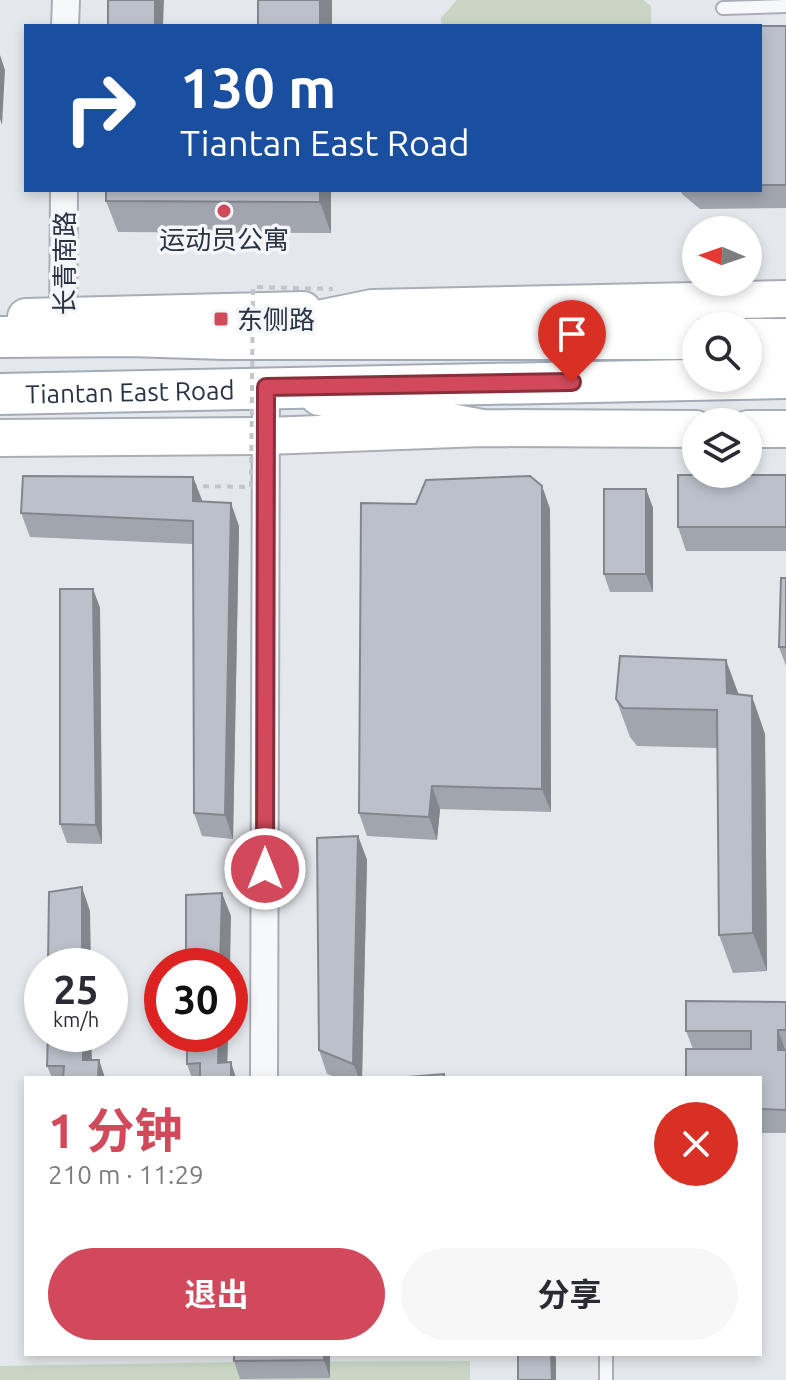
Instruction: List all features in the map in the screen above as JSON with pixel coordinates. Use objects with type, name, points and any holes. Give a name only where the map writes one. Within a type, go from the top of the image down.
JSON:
[{"type":"main road","name":"Tiantan East Road","points":[[0,337],[63,327],[129,336],[225,339],[682,339]]},
{"type":"main road","points":[[762,339],[786,339]]},
{"type":"main road","name":"Tiantan East Road","points":[[0,394],[786,378]]},
{"type":"street","points":[[65,24],[66,0]]},
{"type":"street","name":"长青南路","points":[[63,327],[64,192]]},
{"type":"street","points":[[0,317],[63,327],[372,308],[786,299]]},
{"type":"street","points":[[225,339],[372,308]]},
{"type":"street","points":[[264,1076],[266,387],[482,428]]},
{"type":"street","points":[[0,438],[266,436],[482,428],[682,429]]},
{"type":"street","points":[[762,429],[786,429]]},
{"type":"lane","points":[[723,8],[786,6]]},
{"type":"lane","points":[[606,1356],[606,1380]]},
{"type":"path","points":[[190,486],[251,487],[253,287],[333,289]]},
{"type":"green space","points":[[457,0],[643,0],[651,6],[651,24],[441,24],[441,18]]},
{"type":"green space","points":[[470,1361],[470,1380],[0,1380],[0,1366]]},
{"type":"building","points":[[108,0],[155,0],[155,24],[108,24]]},
{"type":"building","points":[[258,0],[320,0],[320,24],[258,24]]},
{"type":"building","points":[[762,26],[786,26],[786,185],[762,185]]},
{"type":"building","points":[[106,192],[320,192],[320,202],[106,201]]},
{"type":"building","points":[[678,475],[682,475],[682,488],[762,488],[762,475],[786,475],[786,527],[678,527]]},
{"type":"building","points":[[23,476],[193,477],[193,501],[231,503],[225,815],[194,813],[193,521],[21,513]]},
{"type":"building","points":[[530,476],[542,486],[542,789],[432,786],[429,817],[359,813],[361,503],[416,504],[426,480]]},
{"type":"building","points":[[604,489],[646,489],[646,574],[604,574]]},
{"type":"building","points":[[781,578],[786,578],[786,647],[779,647]]},
{"type":"building","points":[[60,589],[93,589],[96,825],[60,824]]},
{"type":"building","points":[[620,656],[726,660],[727,693],[752,696],[753,933],[719,935],[717,710],[623,708],[616,699]]},
{"type":"building","points":[[358,836],[353,1064],[319,1050],[317,838]]},
{"type":"building","points":[[82,887],[82,948],[48,948],[49,892]]},
{"type":"building","points":[[222,893],[220,948],[186,948],[186,895]]},
{"type":"building","points":[[686,1001],[786,1002],[786,1030],[778,1030],[778,1050],[786,1050],[786,1110],[762,1109],[762,1076],[686,1076],[686,1049],[751,1049],[751,1031],[686,1031]]},
{"type":"building","points":[[47,1052],[83,1052],[83,1060],[99,1060],[98,1076],[63,1076],[64,1066],[47,1066]]},
{"type":"building","points":[[187,1052],[218,1052],[218,1063],[231,1062],[231,1076],[200,1076],[200,1063],[187,1064]]},
{"type":"building","points":[[234,1356],[324,1356],[324,1360],[234,1361]]},
{"type":"building","points":[[518,1356],[551,1356],[552,1380],[518,1380]]},
{"type":"place","name":"运动员公寓","points":[[224,211]]},
{"type":"place","name":"东侧路","points":[[221,319]]},
{"type":"route","points":[[265,869],[266,387],[572,382]]}]
